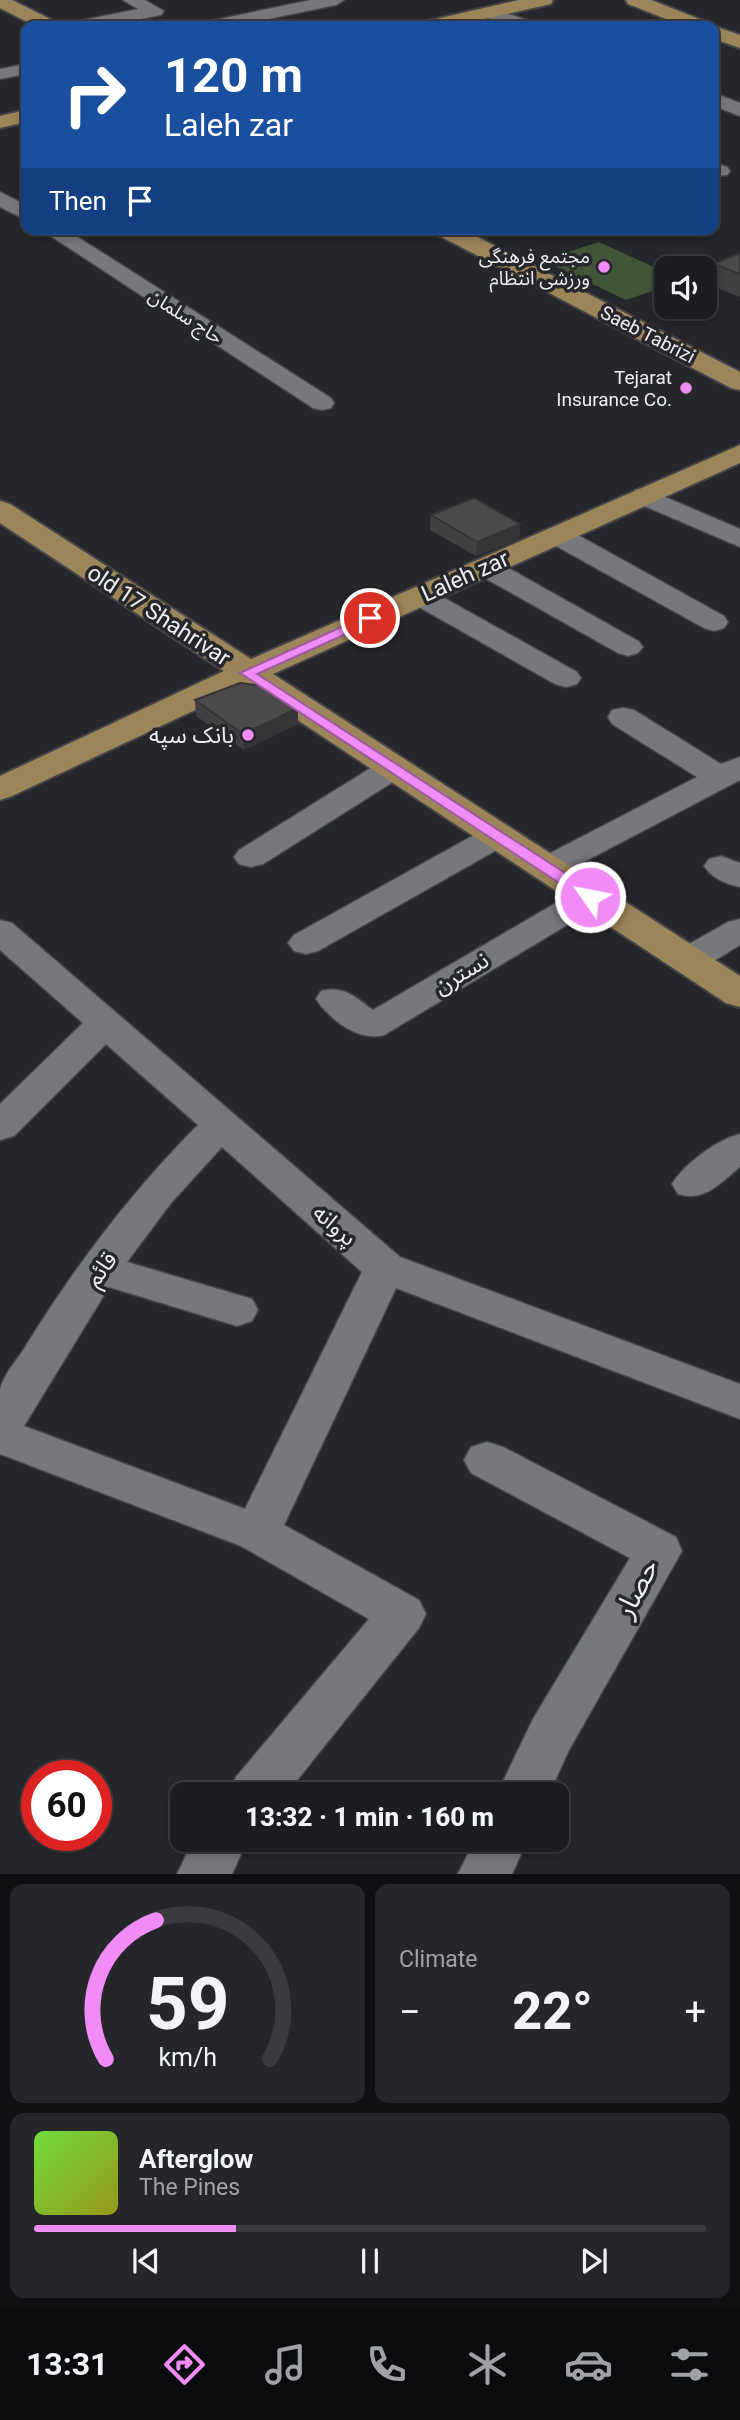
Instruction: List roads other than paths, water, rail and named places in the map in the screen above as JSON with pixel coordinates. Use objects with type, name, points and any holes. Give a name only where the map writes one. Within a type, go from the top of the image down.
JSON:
[{"type":"main road","points":[[453,21],[544,0]]},
{"type":"main road","points":[[635,0],[688,21]]},
{"type":"main road","points":[[0,1],[40,21]]},
{"type":"main road","points":[[719,34],[740,43]]},
{"type":"main road","points":[[0,122],[21,117]]},
{"type":"main road","name":"Saeb Tabrizi","points":[[456,235],[740,382]]},
{"type":"main road","name":"Laleh zar","points":[[0,789],[247,673],[740,453]]},
{"type":"main road","name":"old 17 Shahrivar","points":[[0,510],[740,994]]},
{"type":"street","points":[[103,21],[155,10],[131,0]]},
{"type":"street","points":[[234,21],[336,0]]},
{"type":"street","points":[[491,13],[513,21]]},
{"type":"street","points":[[0,74],[21,70]]},
{"type":"street","points":[[719,101],[740,110]]},
{"type":"street","points":[[0,198],[21,211]]},
{"type":"street","name":"حاج سلمان","points":[[59,235],[322,403]]},
{"type":"street","points":[[644,496],[740,539]]},
{"type":"street","points":[[557,535],[714,622]]},
{"type":"street","points":[[486,567],[628,647]]},
{"type":"street","points":[[419,596],[566,678]]},
{"type":"street","points":[[623,717],[730,772]]},
{"type":"street","points":[[251,857],[393,768]]},
{"type":"street","points":[[547,868],[730,772]]},
{"type":"street","points":[[306,943],[497,836]]},
{"type":"street","name":"نسترن","points":[[334,999],[371,1027],[590,897]]},
{"type":"street","points":[[688,960],[740,930]]},
{"type":"street","name":"پروانه","points":[[3,940],[106,1022],[385,1268],[740,1402]]},
{"type":"street","points":[[0,1127],[106,1022]]},
{"type":"street","name":"قائم","points":[[0,1428],[53,1337],[101,1269],[154,1199],[222,1125]]},
{"type":"street","points":[[692,1184],[740,1147]]},
{"type":"street","points":[[257,1533],[385,1268]]},
{"type":"street","points":[[101,1269],[237,1310]]},
{"type":"street","points":[[0,1436],[257,1533],[402,1614],[264,1782]]},
{"type":"street","name":"حصار","points":[[487,1460],[659,1551],[551,1735],[529,1782]]},
{"type":"street","points":[[204,1874],[215,1852]]},
{"type":"street","points":[[485,1874],[496,1852]]},
{"type":"place","name":"مجتمع فرهنگی ورزشی انتظام","points":[[604,267]]},
{"type":"place","name":"Tejarat Insurance Co.","points":[[686,388]]},
{"type":"place","name":"بانک سپه","points":[[248,735]]}]
